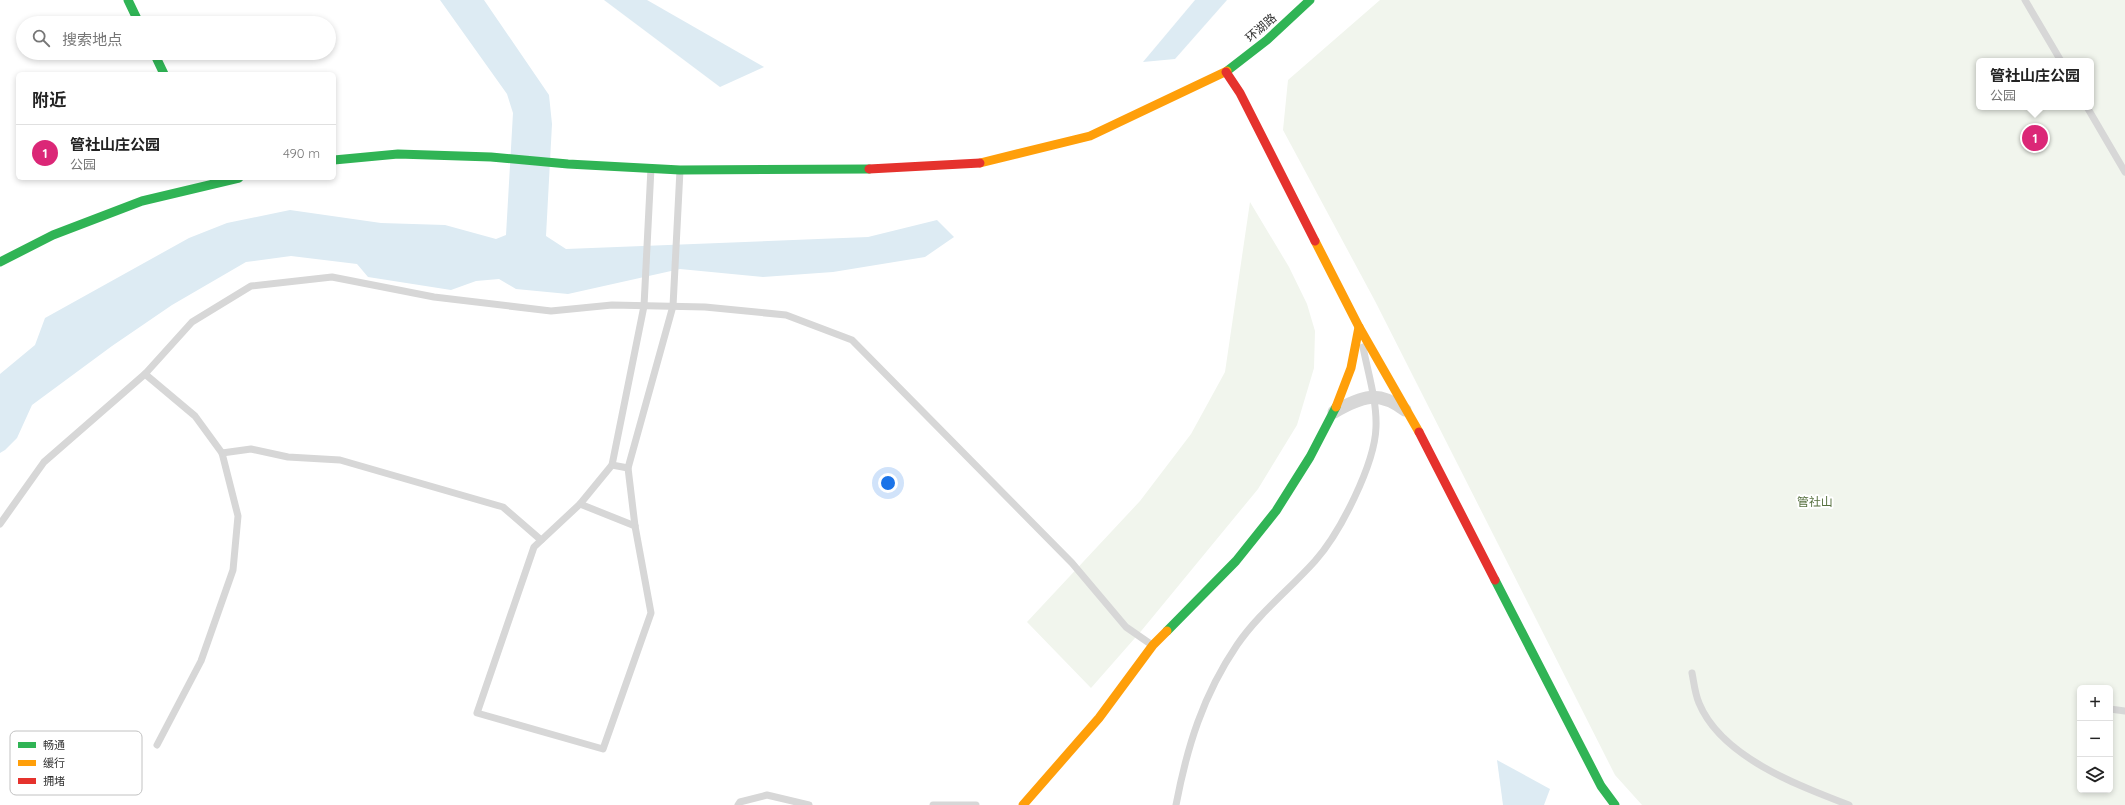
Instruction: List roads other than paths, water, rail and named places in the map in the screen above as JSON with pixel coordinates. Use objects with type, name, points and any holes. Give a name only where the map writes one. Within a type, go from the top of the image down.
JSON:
[{"type":"street","points":[[128,0],[136,16]]},
{"type":"street","name":"环湖路","points":[[336,160],[398,154],[491,157],[568,164],[680,170],[882,169],[983,163],[1090,136],[1226,72],[1267,40],[1310,0]]},
{"type":"street","points":[[157,60],[163,72]]},
{"type":"street","points":[[1226,72],[1240,93],[1359,327],[1410,414],[1601,786],[1616,805]]},
{"type":"street","points":[[0,262],[53,235],[142,201],[216,180]]},
{"type":"street","points":[[1023,805],[1099,718],[1153,645],[1236,561],[1276,511],[1310,457],[1334,412],[1351,368],[1359,327]]},
{"type":"street","points":[[1334,412],[1353,401],[1373,396],[1391,400],[1410,414]]},
{"type":"lane","points":[[2025,0],[2058,58]]},
{"type":"lane","points":[[2089,110],[2125,172]]},
{"type":"lane","points":[[651,168],[644,306],[612,465],[580,504],[534,547],[477,713],[603,749],[651,613],[635,526],[628,468],[673,306],[680,170]]},
{"type":"lane","points":[[0,524],[44,462],[145,374],[192,322],[252,286],[332,277],[434,297],[552,311],[612,305],[673,306],[705,307],[786,315],[852,340],[1072,563],[1126,627],[1153,645]]},
{"type":"lane","points":[[1176,805],[1192,734],[1212,689],[1237,646],[1260,614],[1316,560],[1340,525],[1358,489],[1370,459],[1376,428],[1373,396],[1359,327]]},
{"type":"lane","points":[[145,374],[195,416],[222,453],[238,516],[233,570],[200,661],[157,744]]},
{"type":"lane","points":[[222,453],[251,449],[288,457],[340,460],[503,507],[541,540]]},
{"type":"lane","points":[[612,465],[628,468]]},
{"type":"lane","points":[[580,504],[635,526]]},
{"type":"lane","points":[[1692,673],[1699,703],[1715,729],[1746,757],[1794,784],[1849,805]]},
{"type":"lane","points":[[2113,709],[2125,711]]},
{"type":"lane","points":[[738,805],[740,802],[767,795],[809,805]]},
{"type":"lane","points":[[934,805],[976,805]]},
{"type":"place","name":"管社山庄公园","points":[[2035,138]]},
{"type":"park label","name":"管社山","points":[[1815,502]]}]
